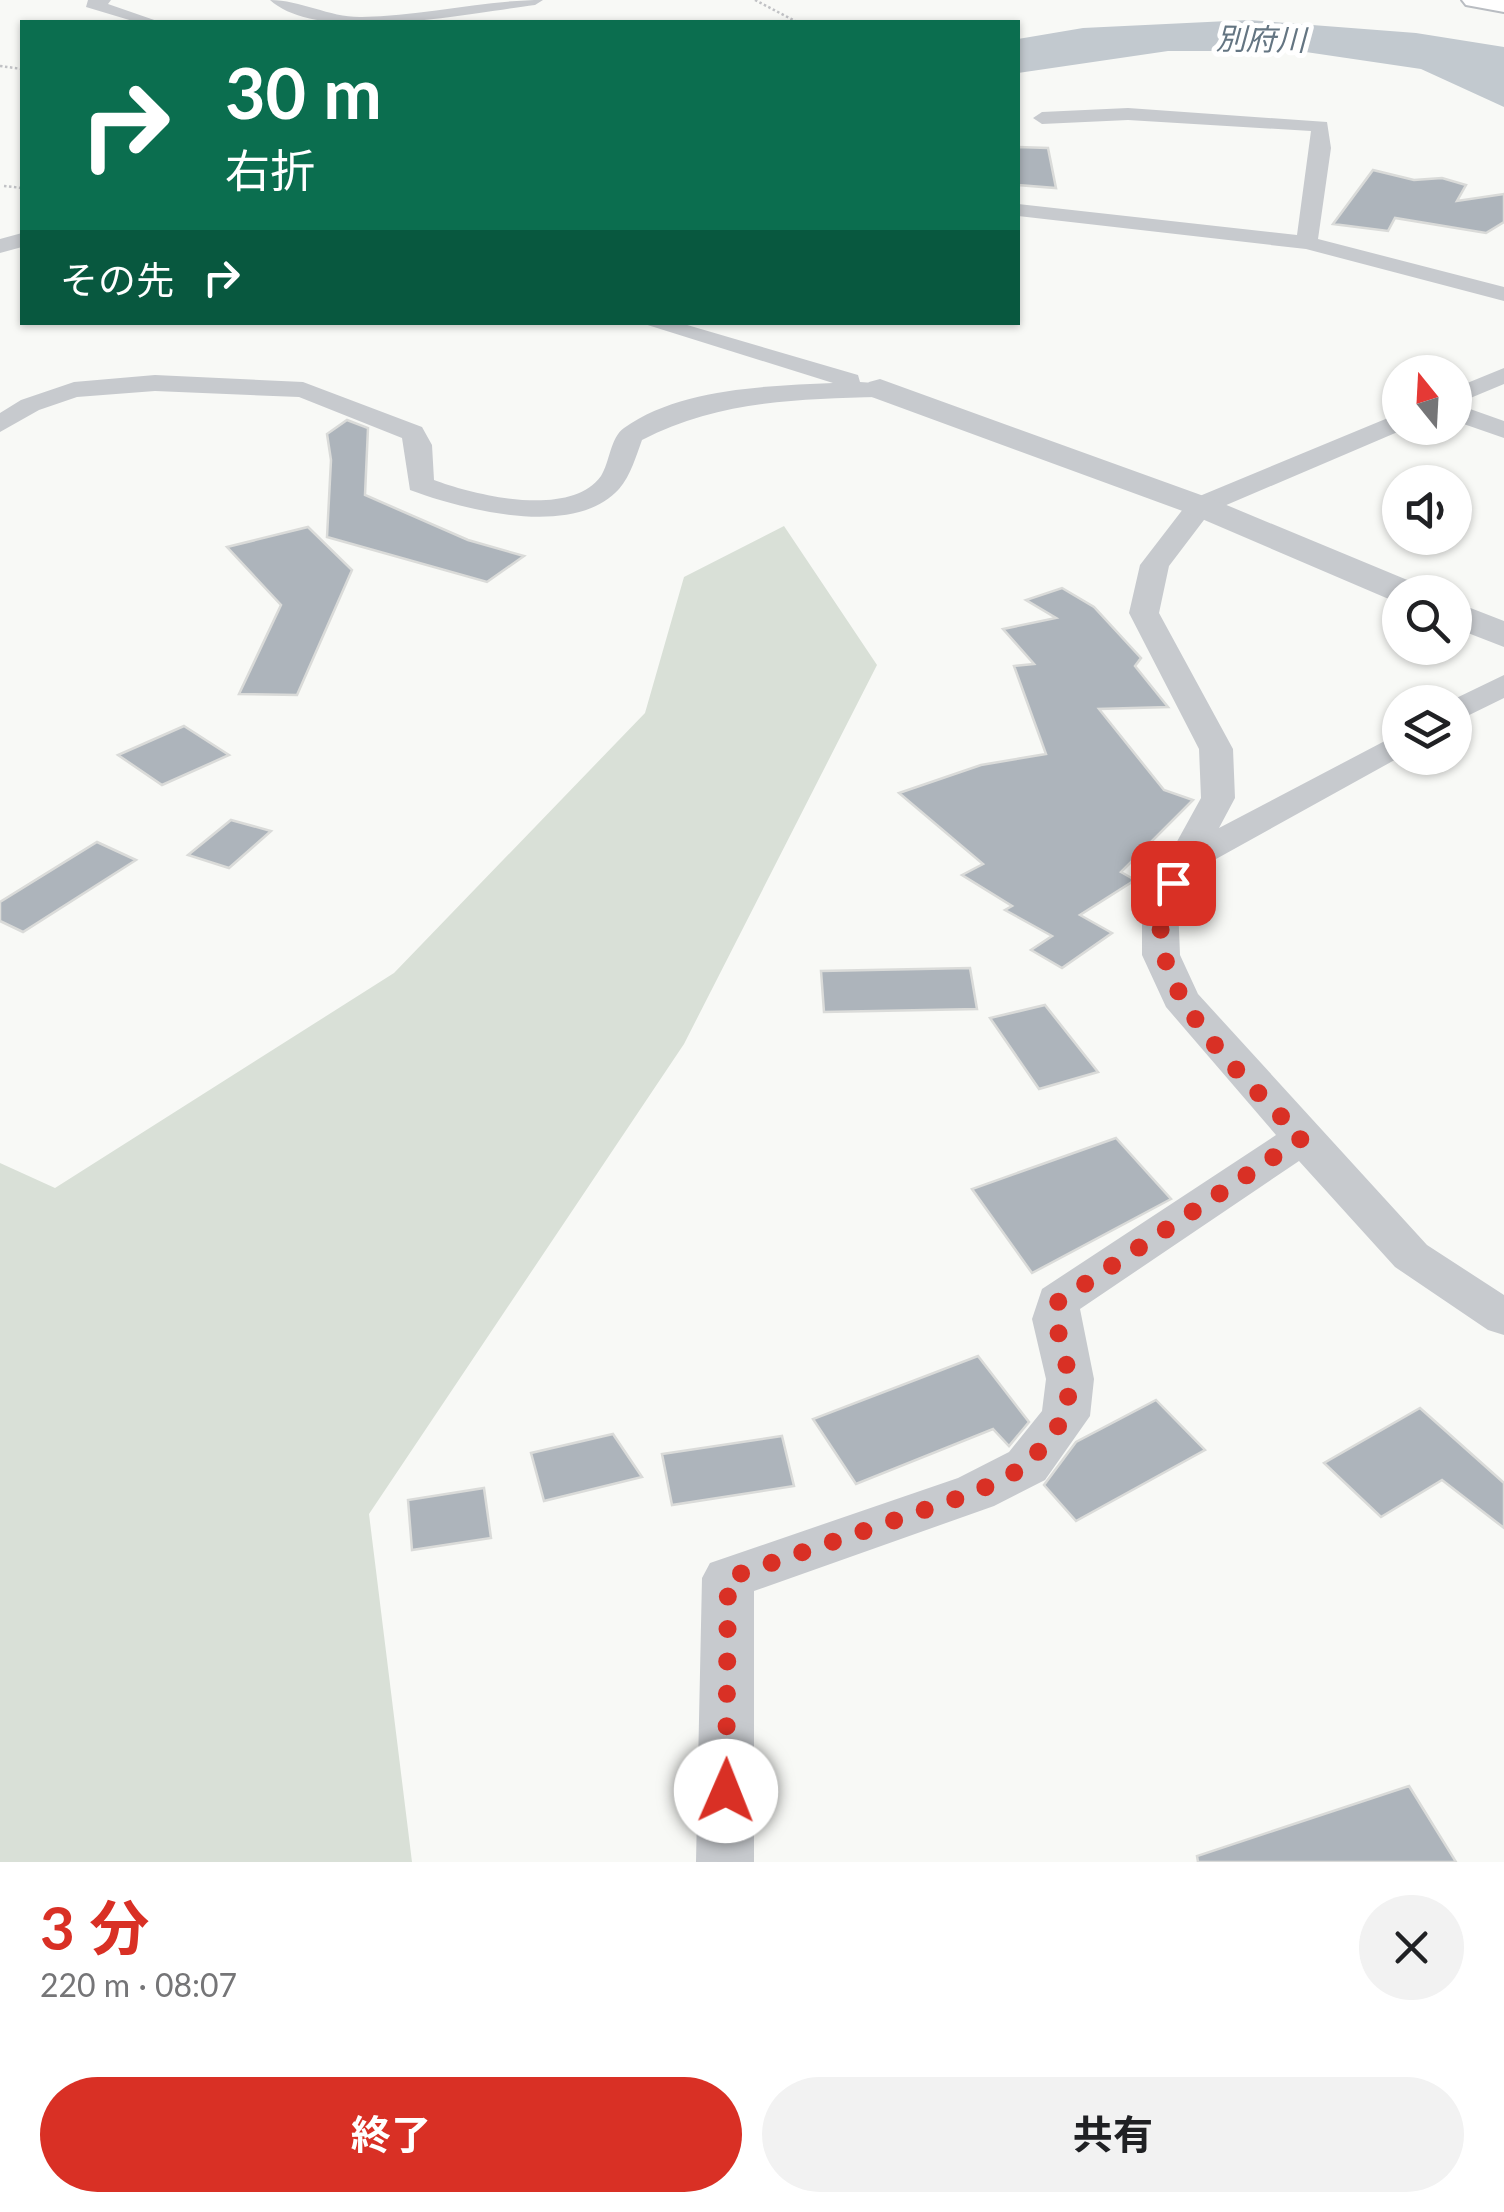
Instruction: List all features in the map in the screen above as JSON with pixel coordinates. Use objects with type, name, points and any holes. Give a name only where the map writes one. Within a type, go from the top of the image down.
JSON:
[{"type":"main road","points":[[1474,0],[1504,6]]},
{"type":"street","points":[[102,0],[92,4],[145,20]]},
{"type":"street","points":[[278,0],[296,9],[350,20]]},
{"type":"street","points":[[376,20],[535,0]]},
{"type":"street","points":[[1042,118],[1128,114],[1320,126],[1322,148],[1307,243]]},
{"type":"street","points":[[1020,210],[1153,222],[1307,243],[1504,294]]},
{"type":"street","points":[[698,328],[1200,506],[1382,583]]},
{"type":"street","points":[[1472,389],[1504,375]]},
{"type":"street","points":[[0,424],[30,405],[60,395],[123,383],[303,390],[412,433],[419,446],[420,484],[485,505],[525,508],[592,496],[609,484],[632,434],[688,408],[797,394],[880,390]]},
{"type":"street","points":[[1472,418],[1504,430]]},
{"type":"street","points":[[1382,428],[1200,506],[1155,564],[1144,613],[1216,749],[1218,798],[1160,905],[1161,955],[1180,998],[1411,1256],[1504,1318]]},
{"type":"street","points":[[1472,621],[1504,635]]},
{"type":"street","points":[[1472,703],[1504,685]]},
{"type":"street","points":[[1186,861],[1382,753]]},
{"type":"street","points":[[725,1862],[728,1578],[976,1492],[1027,1466],[1066,1416],[1070,1379],[1055,1319],[1058,1302],[1302,1138]]},
{"type":"path","points":[[755,0],[794,20]]},
{"type":"path","points":[[4,186],[20,188]]},
{"type":"shaded area","points":[[784,526],[877,665],[684,1044],[369,1514],[412,1862],[0,1862],[0,1163],[55,1188],[394,973],[645,713],[684,577]]},
{"type":"water","name":"別府川","points":[[1249,20],[1416,33],[1504,47],[1504,107],[1421,69],[1299,51],[1168,51],[1020,73],[1020,39],[1083,28]]},
{"type":"building","points":[[1020,147],[1048,148],[1056,188],[1020,185]]},
{"type":"building","points":[[1373,170],[1414,180],[1442,178],[1466,185],[1457,201],[1504,194],[1504,222],[1486,233],[1395,218],[1388,231],[1333,224]]},
{"type":"building","points":[[347,420],[368,428],[365,495],[468,540],[524,556],[487,582],[327,537],[331,460],[327,434]]},
{"type":"building","points":[[308,527],[352,570],[297,695],[239,694],[281,605],[227,547]]},
{"type":"building","points":[[1062,588],[1094,607],[1141,658],[1135,666],[1168,707],[1099,709],[1164,790],[1193,800],[1121,872],[1135,880],[1080,915],[1112,933],[1062,968],[1031,950],[1052,936],[1005,910],[1012,906],[962,875],[983,864],[899,793],[981,765],[1046,754],[1014,666],[1034,664],[1003,629],[1056,618],[1026,600]]},
{"type":"building","points":[[184,726],[229,755],[162,785],[118,755]]},
{"type":"building","points":[[231,820],[271,831],[229,868],[188,855]]},
{"type":"building","points":[[97,842],[136,860],[23,932],[0,921],[0,902]]},
{"type":"building","points":[[970,968],[977,1009],[824,1012],[821,971]]},
{"type":"building","points":[[1045,1005],[1098,1072],[1039,1089],[990,1018]]},
{"type":"building","points":[[1116,1138],[1171,1199],[1032,1273],[972,1189]]},
{"type":"building","points":[[978,1356],[1029,1422],[1009,1446],[993,1429],[856,1484],[813,1419]]},
{"type":"building","points":[[1156,1400],[1205,1450],[1076,1521],[1044,1485],[1076,1442]]},
{"type":"building","points":[[1420,1408],[1504,1483],[1504,1528],[1442,1480],[1381,1517],[1324,1463]]},
{"type":"building","points":[[613,1434],[642,1477],[544,1501],[531,1453]]},
{"type":"building","points":[[782,1436],[794,1486],[672,1505],[662,1454]]},
{"type":"building","points":[[484,1488],[491,1538],[412,1550],[408,1500]]},
{"type":"building","points":[[1409,1786],[1456,1862],[1198,1862],[1197,1856]]},
{"type":"route","points":[[726,1791],[728,1578],[976,1492],[1027,1466],[1066,1416],[1070,1379],[1055,1319],[1058,1302],[1302,1138],[1180,998],[1161,955],[1160,905],[1173,883]]}]
